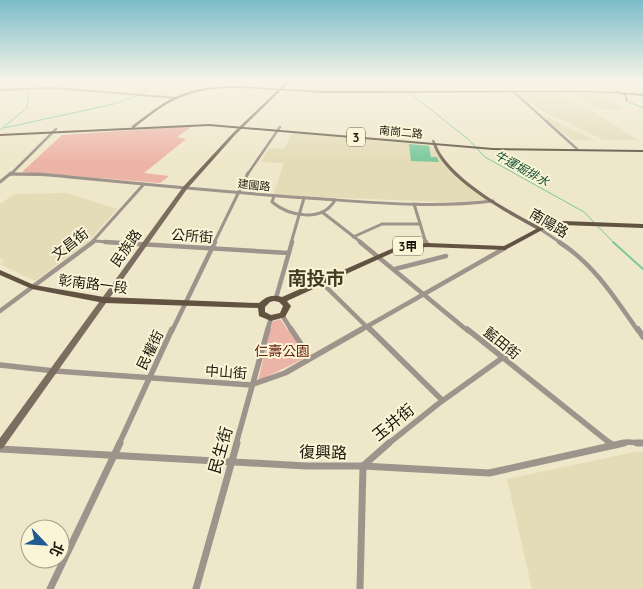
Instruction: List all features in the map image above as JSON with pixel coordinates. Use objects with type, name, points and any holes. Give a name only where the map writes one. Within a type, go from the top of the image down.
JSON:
[{"type":"main road","name":"3","points":[[0,134],[193,124],[243,126]]},
{"type":"main road","name":"南崗二路","points":[[243,126],[478,146]]},
{"type":"main road","name":"南崗二路","points":[[433,142],[470,147],[478,146]]},
{"type":"main road","name":"3","points":[[478,146],[643,149]]},
{"type":"main road","points":[[505,248],[540,229],[563,223],[643,226]]},
{"type":"main road","name":"3甲","points":[[186,304],[260,306],[267,299],[280,299],[400,247],[427,245],[505,248]]},
{"type":"main road","name":"彰南路一段","points":[[0,272],[32,287],[61,293],[104,300],[186,304]]},
{"type":"main road","points":[[260,306],[262,314],[271,318],[282,315],[287,306],[280,299]]},
{"type":"street","points":[[135,126],[158,107]]},
{"type":"street","name":"民族路","points":[[0,445],[186,188],[262,107]]},
{"type":"street","points":[[531,107],[576,148]]},
{"type":"street","name":"民權街","points":[[50,589],[247,175],[279,128]]},
{"type":"street","points":[[0,182],[12,174],[55,131]]},
{"type":"street","name":"南陽路","points":[[433,142],[456,174],[493,201],[575,252],[595,271],[643,337]]},
{"type":"street","name":"建國路","points":[[12,174],[39,174],[335,200],[446,206],[493,201]]},
{"type":"street","name":"文昌街","points":[[0,311],[94,241],[144,184]]},
{"type":"street","points":[[274,196],[272,202],[277,208],[288,213],[300,214],[322,212],[332,206],[335,200]]},
{"type":"street","points":[[280,299],[289,253],[304,198]]},
{"type":"street","points":[[414,204],[427,245]]},
{"type":"street","name":"藍田街","points":[[322,212],[612,446]]},
{"type":"street","points":[[353,237],[382,224],[420,224]]},
{"type":"street","name":"公所街","points":[[94,241],[289,253]]},
{"type":"street","name":"中山街","points":[[0,364],[55,371],[251,385],[285,373],[368,328],[505,248]]},
{"type":"street","points":[[395,269],[446,256]]},
{"type":"street","points":[[321,282],[442,400]]},
{"type":"street","points":[[282,315],[310,358]]},
{"type":"street","name":"民生街","points":[[196,589],[271,318]]},
{"type":"street","name":"玉井街","points":[[363,466],[387,443],[442,400],[516,348]]},
{"type":"street","name":"復興路","points":[[0,449],[306,466],[363,466],[489,473],[627,442],[643,444]]},
{"type":"street","points":[[360,589],[363,466]]},
{"type":"shaded area","points":[[537,107],[585,107],[637,140],[604,140]]},
{"type":"shaded area","points":[[595,107],[620,107],[624,110]]},
{"type":"shaded area","points":[[543,116],[545,116],[594,140],[572,140]]},
{"type":"shaded area","points":[[292,133],[431,145],[451,172],[491,201],[443,202],[273,195],[284,163],[261,162],[269,148],[284,149]]},
{"type":"shaded area","points":[[409,144],[429,146],[431,157],[437,157],[439,162],[411,161]]},
{"type":"shaded area","points":[[67,193],[117,209],[88,242],[35,281],[0,264],[4,260],[0,258],[0,204],[14,194]]},
{"type":"shaded area","points":[[635,452],[643,452],[643,589],[532,589],[507,479]]},
{"type":"green space","points":[[193,126],[177,137],[186,139],[144,173],[169,176],[160,183],[22,172],[62,135]]},
{"type":"green space","name":"仁壽公園","points":[[280,319],[307,357],[258,381],[272,322]]},
{"type":"waterway","points":[[0,130],[27,107]]},
{"type":"waterway","points":[[4,128],[98,107]]},
{"type":"waterway","name":"牛運堀排水","points":[[428,107],[468,139],[485,157],[584,212],[613,242]]},
{"type":"waterway","name":"牛運堀排水","points":[[613,242],[643,269]]},
{"type":"district","name":"南投市","points":[[316,278]]}]
